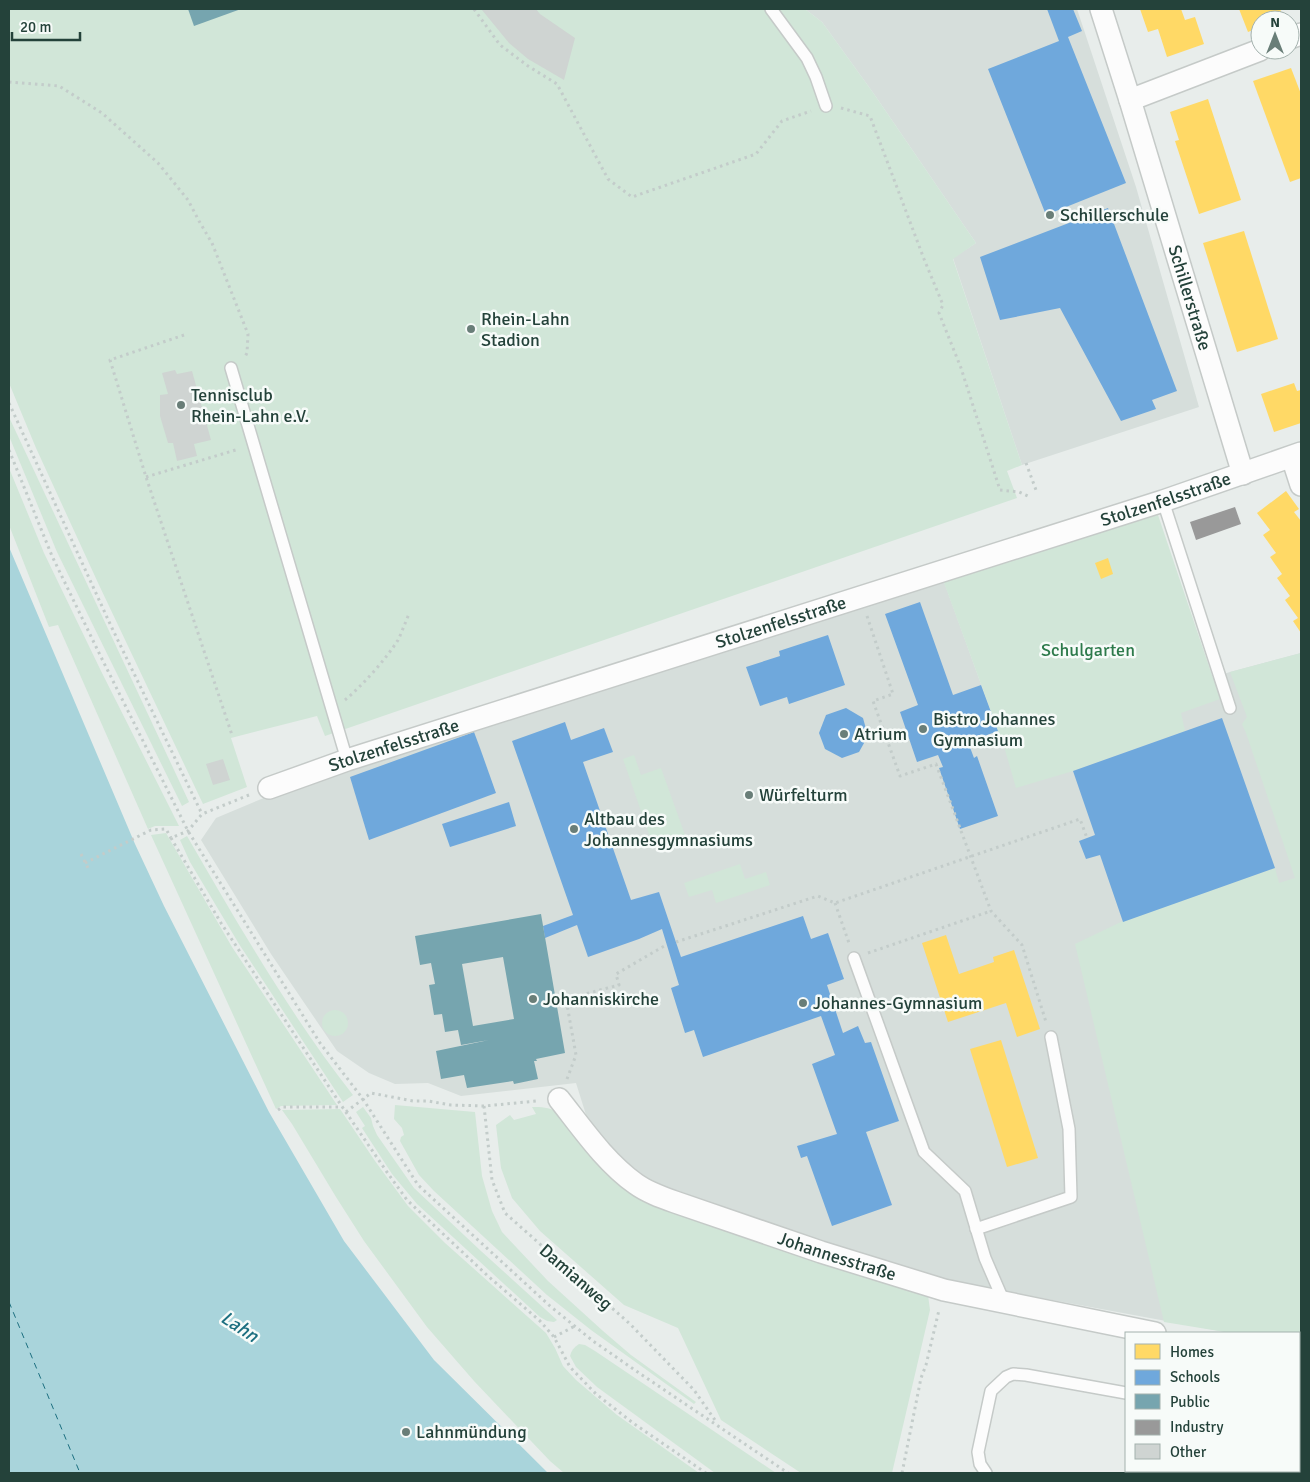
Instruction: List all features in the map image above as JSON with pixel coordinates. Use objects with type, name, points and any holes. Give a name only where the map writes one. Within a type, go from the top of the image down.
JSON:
[{"type":"street","name":"Schillerstraße","points":[[1101,9],[1243,474]]},
{"type":"street","points":[[1130,100],[1250,54]]},
{"type":"street","name":"Stolzenfelsstraße","points":[[269,788],[347,760],[1163,501],[1296,455],[1301,485]]},
{"type":"street","name":"Johannesstraße","points":[[559,1099],[608,1158],[636,1184],[656,1195],[820,1252],[944,1290],[1150,1332]]},
{"type":"lane","points":[[770,9],[807,58],[826,106]]},
{"type":"lane","points":[[232,373],[347,760]]},
{"type":"lane","points":[[1163,501],[1230,708]]},
{"type":"lane","points":[[854,958],[924,1152],[964,1191],[985,1258],[1004,1302]]},
{"type":"lane","points":[[976,1229],[1071,1196],[1069,1129],[1050,1037]]},
{"type":"lane","points":[[986,1473],[980,1464],[978,1452],[991,1392],[1006,1377],[1013,1374],[1026,1375],[1125,1393]]},
{"type":"path","points":[[474,9],[500,45],[528,66],[557,84],[608,179],[632,197],[756,154],[782,122],[826,106],[829,105],[870,116],[943,305],[939,314],[961,368],[1000,490],[1019,492],[1030,497]]},
{"type":"path","points":[[9,82],[60,86],[102,112],[158,163],[188,200],[212,243],[248,334],[247,353],[232,373]]},
{"type":"path","points":[[184,335],[110,360],[146,477],[232,735]]},
{"type":"path","points":[[9,403],[112,626],[202,814]]},
{"type":"path","points":[[146,477],[253,444]]},
{"type":"path","points":[[9,450],[52,556],[188,831],[320,1044],[363,1099],[418,1184],[543,1300],[575,1326],[642,1375],[788,1473]]},
{"type":"path","points":[[1026,464],[1036,490]]},
{"type":"path","points":[[860,596],[893,694],[873,701],[900,776],[936,764],[991,911],[1022,946],[1050,1037]]},
{"type":"path","points":[[330,704],[343,701],[377,667],[398,640],[409,614]]},
{"type":"path","points":[[171,838],[188,831],[202,814],[269,788]]},
{"type":"path","points":[[676,942],[818,896],[835,903],[1080,819],[1087,838]]},
{"type":"path","points":[[85,863],[151,830],[166,829],[221,923],[341,1105],[407,1200],[489,1277],[540,1321],[554,1337],[570,1367],[596,1394],[706,1473]]},
{"type":"path","points":[[81,854],[89,870]]},
{"type":"path","points":[[835,903],[854,958],[991,911]]},
{"type":"path","points":[[346,1112],[372,1092],[413,1101],[428,1101],[452,1105],[484,1106],[559,1099],[576,1055],[566,999],[619,985],[616,974],[666,946]]},
{"type":"path","points":[[278,1110],[282,1108],[338,1107],[341,1105]]},
{"type":"path","name":"Damianweg","points":[[484,1106],[492,1180],[505,1213],[630,1324],[694,1390],[718,1425]]},
{"type":"path","points":[[902,1473],[921,1378],[926,1365],[944,1290]]},
{"type":"path","points":[[554,1337],[575,1326]]},
{"type":"shaded area","name":"Schillerschule","points":[[805,9],[1077,9],[1136,187],[1199,407],[1022,465],[953,258],[976,243],[822,22]]},
{"type":"shaded area","name":"Johannes-Gymnasium","points":[[943,579],[1003,743],[1230,672],[1301,653],[1301,1334],[1300,1332],[1226,1332],[944,1280],[823,1243],[653,1182],[616,1154],[587,1118],[576,1083],[461,1096],[428,1083],[395,1084],[369,1073],[337,1051],[271,954],[201,840],[216,818],[271,795]]},
{"type":"green space","points":[[9,9],[805,9],[822,22],[976,243],[953,259],[1022,465],[1007,471],[1017,498],[325,736],[317,716],[231,738],[247,787],[203,804],[99,585],[36,448],[9,383]]},
{"type":"green space","points":[[9,417],[189,802],[182,806],[57,552],[9,436]]},
{"type":"green space","points":[[9,468],[44,553],[179,826],[155,826],[148,829],[58,625],[49,627],[9,525]]},
{"type":"green space","name":"Schulgarten","points":[[1158,515],[1220,699],[1181,713],[1185,731],[1073,771],[1016,788],[1003,743],[943,580]]},
{"type":"green space","points":[[1301,653],[1301,1334],[1300,1332],[1225,1332],[1164,1322],[1075,944],[1123,921],[1275,868],[1279,883],[1295,878],[1242,724],[1247,717],[1230,672]]},
{"type":"green space","points":[[634,755],[641,775],[661,768],[685,835],[653,846],[623,759]]},
{"type":"green space","points":[[166,833],[232,947],[337,1105],[281,1106],[276,1109],[151,835]]},
{"type":"green space","points":[[187,836],[245,936],[286,1001],[353,1095],[343,1102],[239,944],[190,862],[180,840]]},
{"type":"green space","points":[[740,864],[745,879],[766,872],[770,885],[716,903],[712,890],[689,897],[684,883]]},
{"type":"green space","points":[[335,1010],[344,1014],[348,1023],[344,1032],[335,1036],[326,1032],[322,1023],[326,1014]]},
{"type":"green space","points":[[395,1105],[475,1112],[482,1176],[492,1211],[502,1232],[548,1281],[603,1331],[631,1355],[696,1402],[694,1404],[591,1330],[547,1295],[434,1191],[419,1175],[400,1141],[404,1135],[402,1128],[394,1119]]},
{"type":"green space","points":[[363,1107],[371,1118],[377,1135],[414,1188],[557,1320],[554,1322],[547,1321],[540,1317],[417,1204],[392,1174],[362,1128],[365,1126],[356,1112]]},
{"type":"green space","points":[[532,1107],[551,1109],[557,1112],[606,1167],[928,1295],[930,1310],[892,1473],[801,1473],[721,1420],[678,1328],[624,1305],[540,1231],[512,1198],[501,1168],[496,1125],[510,1115],[514,1120],[536,1114]]},
{"type":"green space","points":[[340,1109],[408,1206],[445,1243],[546,1333],[563,1366],[576,1380],[617,1415],[699,1473],[564,1473],[550,1461],[474,1381],[427,1327],[364,1241],[282,1110]]},
{"type":"green space","points":[[579,1344],[595,1351],[776,1473],[715,1473],[597,1387],[576,1367],[570,1356],[573,1349]]},
{"type":"water","name":"Lahn","points":[[9,547],[135,844],[164,906],[269,1112],[344,1241],[434,1360],[548,1473],[9,1473]]},
{"type":"building: Homes","points":[[1140,9],[1181,9],[1185,20],[1195,17],[1204,44],[1167,57],[1158,29],[1148,32]]},
{"type":"building: Homes","points":[[1239,9],[1280,9],[1250,10],[1250,31],[1248,32]]},
{"type":"building: Homes","points":[[1291,68],[1301,94],[1301,178],[1290,182],[1253,81]]},
{"type":"building: Homes","points":[[1208,99],[1241,200],[1199,214],[1175,141],[1179,140],[1170,112]]},
{"type":"building: Homes","points":[[1244,231],[1278,339],[1237,352],[1203,243]]},
{"type":"building: Homes","points":[[1294,383],[1297,391],[1301,390],[1301,423],[1274,432],[1261,394]]},
{"type":"building: Homes","points":[[1286,491],[1299,509],[1294,512],[1301,521],[1301,633],[1293,621],[1298,618],[1285,600],[1290,596],[1277,578],[1282,574],[1270,557],[1276,553],[1263,535],[1270,530],[1257,513]]},
{"type":"building: Homes","points":[[1108,558],[1113,574],[1101,579],[1095,563]]},
{"type":"building: Homes","points":[[946,935],[959,974],[994,962],[993,957],[1014,950],[1040,1029],[1017,1037],[1006,1003],[948,1022],[922,943]]},
{"type":"building: Homes","points":[[1001,1040],[1038,1158],[1007,1167],[970,1049]]},
{"type":"building: Schools","points":[[1047,9],[1073,9],[1082,31],[1068,37],[1126,183],[1046,215],[988,69],[1059,41]]},
{"type":"building: Schools","points":[[1108,208],[1177,391],[1152,400],[1156,409],[1121,421],[1060,308],[1000,320],[980,257]]},
{"type":"building: Schools","points":[[920,602],[953,695],[981,685],[998,731],[968,742],[974,758],[977,756],[998,816],[960,829],[939,768],[943,767],[938,755],[917,762],[900,712],[918,705],[885,614]]},
{"type":"building: Schools","points":[[828,635],[845,685],[789,704],[787,697],[760,706],[746,667],[780,656],[779,651]]},
{"type":"building: Schools","name":"Atrium","points":[[846,708],[863,718],[868,736],[859,752],[842,758],[825,749],[819,733],[826,715]]},
{"type":"building: Schools","points":[[1222,718],[1275,868],[1123,922],[1100,855],[1086,859],[1079,841],[1095,835],[1073,771]]},
{"type":"building: Schools","points":[[565,722],[571,740],[604,728],[613,752],[583,762],[631,900],[659,892],[681,957],[803,916],[811,939],[828,933],[844,979],[827,985],[843,1033],[858,1026],[865,1043],[871,1042],[899,1121],[866,1132],[892,1205],[832,1226],[807,1156],[801,1158],[797,1146],[837,1134],[812,1064],[835,1055],[821,1016],[703,1057],[694,1030],[685,1033],[671,988],[679,985],[662,929],[588,957],[577,925],[545,938],[543,926],[573,915],[512,741]]},
{"type":"building: Schools","points":[[474,732],[496,793],[369,840],[350,777]]},
{"type":"building: Schools","points":[[509,802],[516,826],[450,847],[442,824]]},
{"type":"building: Public","points":[[188,9],[241,9],[194,26]]},
{"type":"building: Public","name":"Johanniskirche","points":[[541,914],[565,1053],[536,1059],[537,1061],[534,1061],[538,1079],[514,1084],[513,1081],[467,1088],[464,1075],[441,1079],[436,1051],[489,1040],[461,1045],[458,1030],[445,1032],[442,1014],[434,1015],[429,985],[435,984],[431,963],[420,965],[415,936]],"holes":[[[503,957],[514,1019],[473,1026],[462,964]]]},
{"type":"building: Industry","points":[[1235,507],[1241,524],[1196,540],[1190,522]]},
{"type":"building: Other","points":[[483,9],[536,9],[540,14],[575,38],[564,80],[528,59],[509,43]]},
{"type":"building: Other","name":"Tennisclub Rhein-Lahn e.V.","points":[[175,370],[177,374],[192,371],[211,440],[194,444],[197,456],[177,461],[173,443],[168,443],[160,416],[160,395],[168,394],[162,373]]},
{"type":"building: Other","points":[[223,759],[230,780],[213,785],[206,764]]},
{"type":"ferry route","points":[[9,1302],[80,1473]]},
{"type":"place","name":"Schillerschule","points":[[1050,215]]},
{"type":"place","name":"Rhein-Lahn Stadion","points":[[471,329]]},
{"type":"place","name":"Tennisclub Rhein-Lahn e.V.","points":[[181,405]]},
{"type":"place","name":"Bistro Johannes Gymnasium","points":[[923,729]]},
{"type":"place","name":"Atrium","points":[[844,734]]},
{"type":"place","name":"Würfelturm","points":[[749,795]]},
{"type":"place","name":"Altbau des Johannesgymnasiums","points":[[574,829]]},
{"type":"place","name":"Johanniskirche","points":[[533,999]]},
{"type":"place","name":"Johannes-Gymnasium","points":[[803,1003]]},
{"type":"place","name":"Lahnmündung","points":[[406,1432]]}]
